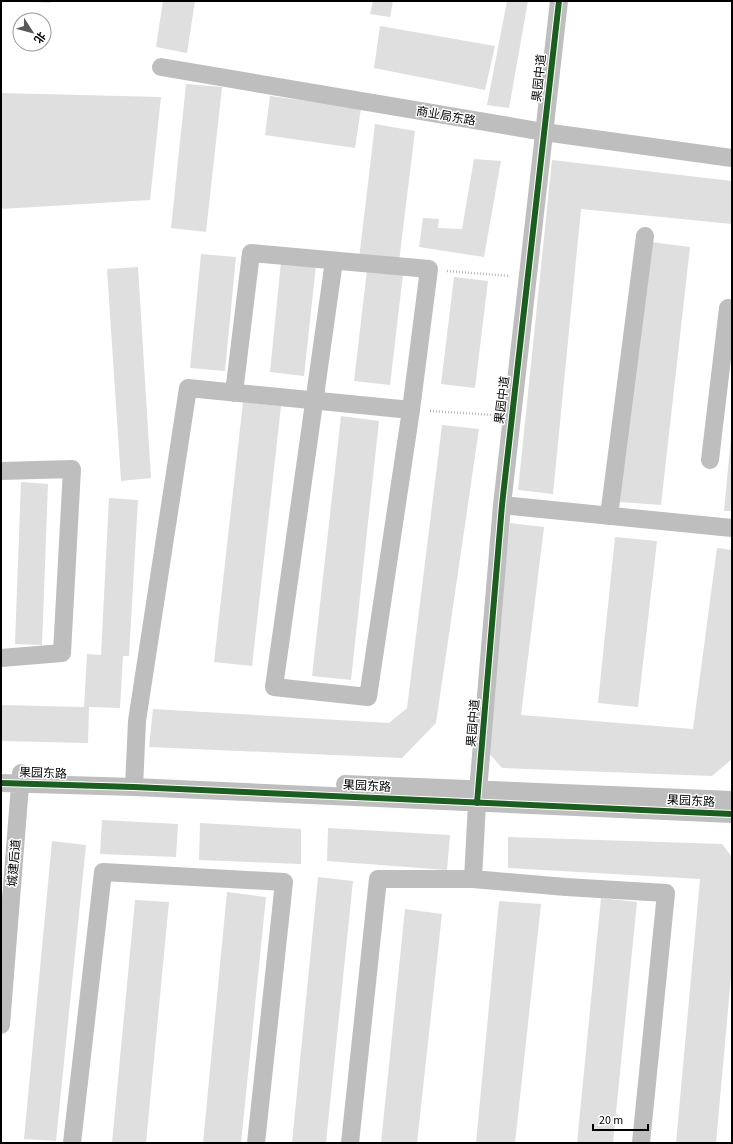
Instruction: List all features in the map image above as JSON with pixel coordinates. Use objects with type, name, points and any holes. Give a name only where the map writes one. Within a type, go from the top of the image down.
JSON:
[{"type":"street","name":"果园中道","points":[[473,879],[478,796],[502,505],[559,1]]},
{"type":"street","name":"商业局东路","points":[[161,67],[544,132],[732,158]]},
{"type":"street","points":[[609,516],[645,236]]},
{"type":"street","points":[[234,393],[251,253],[429,269],[411,410],[368,697],[274,687],[334,261]]},
{"type":"street","points":[[710,460],[728,308],[732,309]]},
{"type":"street","points":[[134,782],[137,721],[188,388],[411,410]]},
{"type":"street","points":[[1,471],[72,469],[62,653],[1,658]]},
{"type":"street","points":[[502,505],[732,528]]},
{"type":"street","name":"果园东路","points":[[1,771],[21,778]]},
{"type":"street","name":"果园东路","points":[[1,783],[21,778],[478,796],[732,800]]},
{"type":"street","name":"城建后道","points":[[1,1025],[21,778]]},
{"type":"street","name":"果园东路","points":[[478,796],[732,814]]},
{"type":"street","points":[[72,1143],[103,872],[284,882],[256,1143]]},
{"type":"street","points":[[350,1143],[378,879],[473,879],[566,887],[666,893],[641,1143]]},
{"type":"path","points":[[429,269],[528,278]]},
{"type":"path","points":[[411,410],[512,416]]},
{"type":"building","points":[[51,1],[51,3],[34,2]]},
{"type":"building","points":[[163,1],[195,1],[187,53],[156,47]]},
{"type":"building","points":[[373,1],[393,1],[390,17],[370,14]]},
{"type":"building","points":[[507,1],[528,1],[509,108],[487,105]]},
{"type":"building","points":[[380,26],[495,46],[485,90],[374,68]]},
{"type":"building","points":[[186,84],[222,87],[206,232],[171,228]]},
{"type":"building","points":[[1,93],[161,97],[150,200],[1,209]]},
{"type":"building","points":[[270,96],[361,108],[355,148],[265,135]]},
{"type":"building","points":[[375,124],[415,131],[399,262],[359,259]]},
{"type":"building","points":[[474,159],[501,161],[484,257],[419,247],[423,218],[439,219],[438,228],[462,229]]},
{"type":"building","points":[[552,160],[732,181],[732,224],[581,209],[553,494],[518,490]]},
{"type":"building","points":[[651,242],[690,247],[661,505],[619,502]]},
{"type":"building","points":[[201,254],[236,257],[225,371],[190,368]]},
{"type":"building","points":[[281,262],[316,265],[304,376],[270,372]]},
{"type":"building","points":[[138,267],[151,478],[121,481],[107,269]]},
{"type":"building","points":[[367,270],[403,274],[390,385],[354,381]]},
{"type":"building","points":[[454,277],[488,281],[475,388],[441,384]]},
{"type":"building","points":[[243,402],[281,406],[252,666],[214,662]]},
{"type":"building","points":[[341,416],[379,421],[351,680],[312,676]]},
{"type":"building","points":[[442,425],[479,429],[436,723],[402,758],[149,747],[153,709],[389,723],[407,708]]},
{"type":"building","points":[[731,437],[732,511],[724,511]]},
{"type":"building","points":[[21,482],[48,484],[42,645],[15,644]]},
{"type":"building","points":[[109,498],[138,500],[129,656],[123,656],[120,708],[89,707],[88,743],[1,741],[1,705],[84,707],[87,654],[101,655]]},
{"type":"building","points":[[510,523],[544,527],[521,715],[693,729],[717,548],[732,550],[732,759],[712,776],[502,768],[486,750]]},
{"type":"building","points":[[615,537],[657,541],[638,707],[598,703]]},
{"type":"building","points":[[102,820],[178,824],[176,857],[100,854]]},
{"type":"building","points":[[200,823],[301,829],[301,864],[199,860]]},
{"type":"building","points":[[328,828],[450,835],[447,870],[327,861]]},
{"type":"building","points":[[508,837],[722,844],[732,857],[732,966],[716,1143],[676,1143],[700,879],[508,868]]},
{"type":"building","points":[[52,841],[86,845],[56,1141],[24,1139]]},
{"type":"building","points":[[318,877],[353,881],[326,1143],[292,1143]]},
{"type":"building","points":[[227,892],[266,897],[241,1143],[203,1143]]},
{"type":"building","points":[[601,898],[637,902],[613,1143],[577,1143]]},
{"type":"building","points":[[135,900],[169,902],[146,1143],[112,1143]]},
{"type":"building","points":[[499,901],[541,904],[515,1143],[476,1143]]},
{"type":"building","points":[[405,909],[442,914],[417,1143],[381,1143]]},
{"type":"cycle path","points":[[477,803],[502,505],[559,1]]},
{"type":"cycle path","points":[[1,783],[134,787],[732,814]]}]
